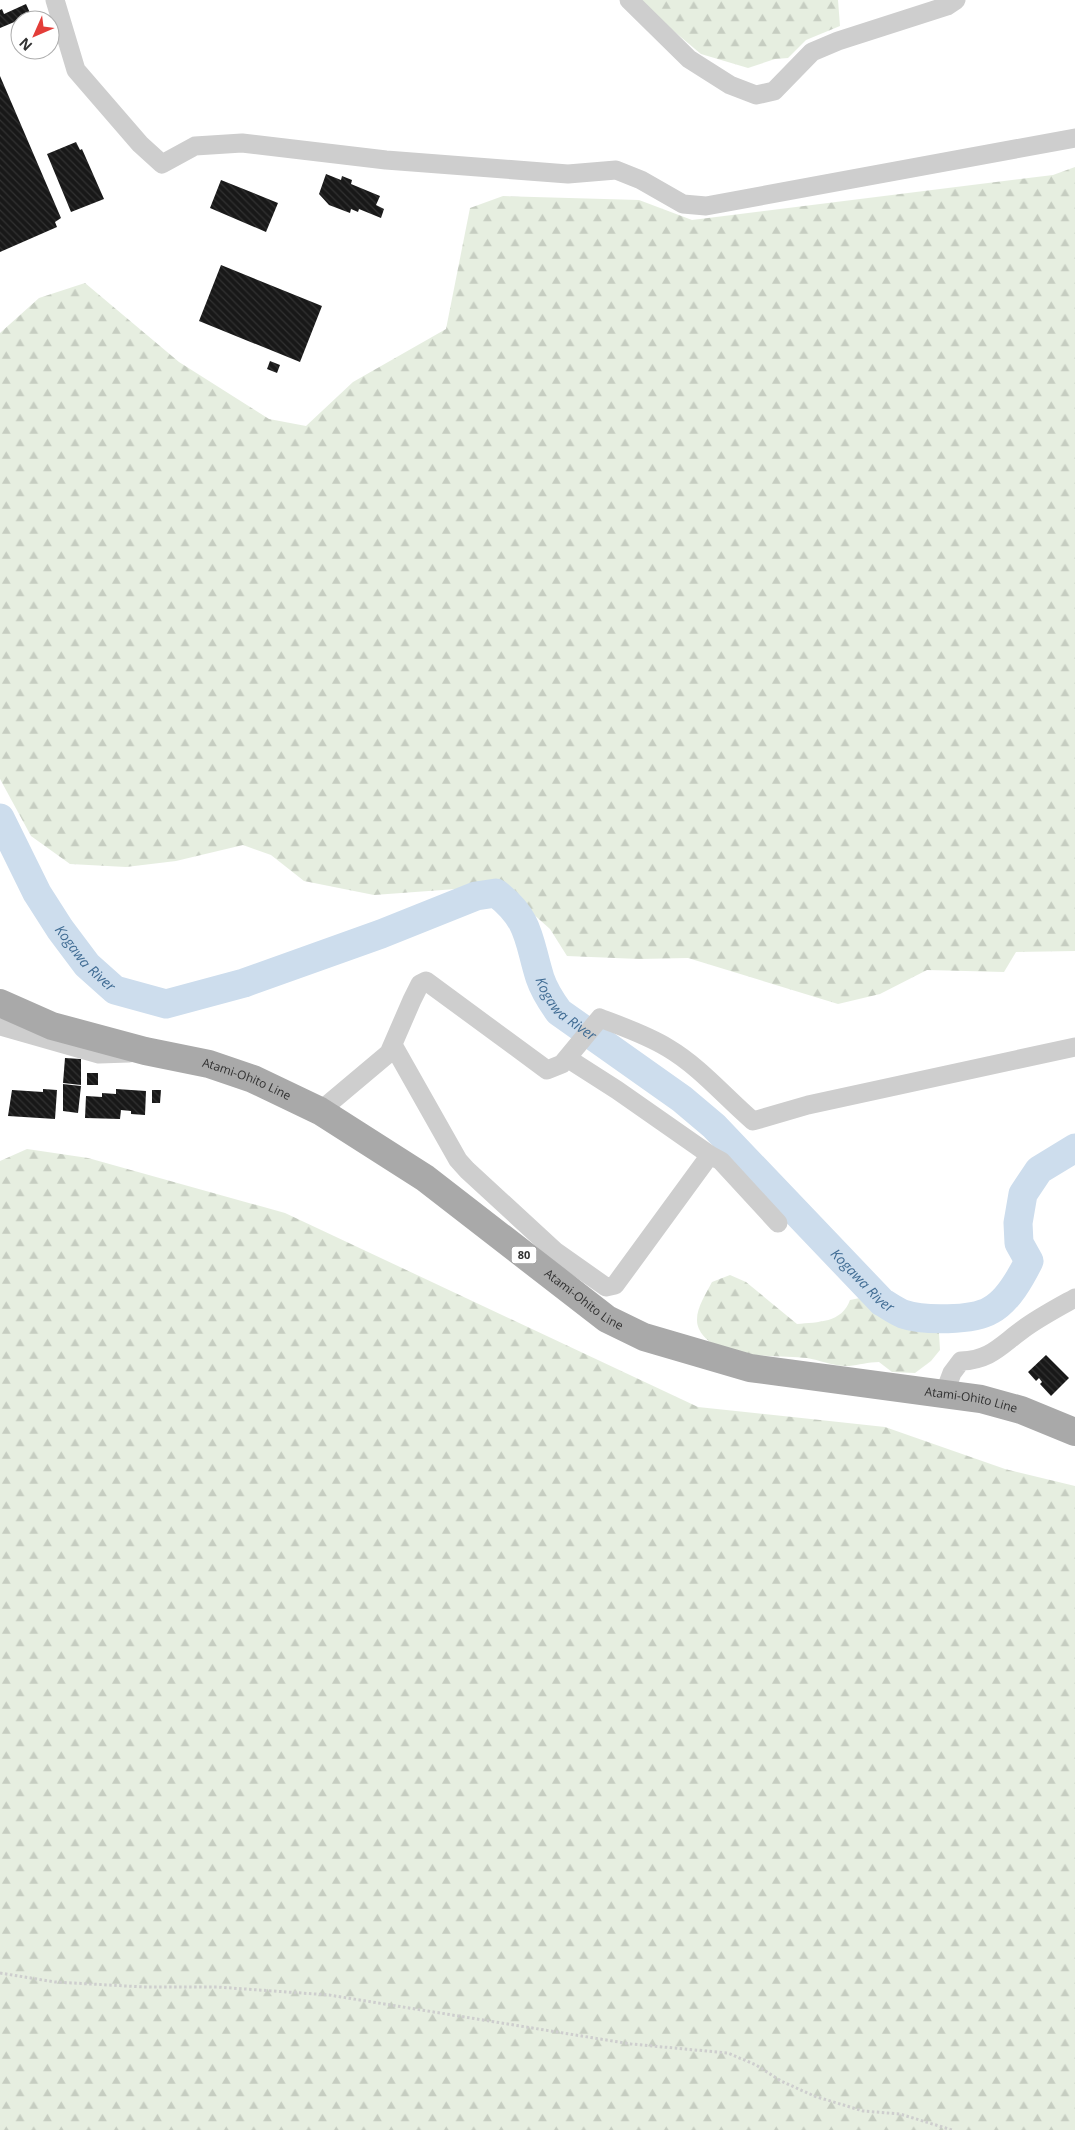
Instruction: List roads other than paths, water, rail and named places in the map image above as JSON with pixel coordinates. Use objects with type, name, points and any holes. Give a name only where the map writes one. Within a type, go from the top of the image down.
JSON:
[{"type":"main road","name":"Atami-Ohito Line","points":[[0,1003],[52,1026],[145,1051],[209,1064],[254,1079],[320,1111],[425,1178],[607,1319],[644,1337],[750,1368],[981,1399],[1021,1410],[1075,1432]]},
{"type":"street","points":[[55,0],[76,70],[140,144],[162,164],[195,146],[242,143],[386,160],[568,174],[616,170],[641,180],[683,204],[706,206],[1075,138]]},
{"type":"street","points":[[629,0],[690,59],[730,85],[756,95],[774,91],[812,52],[838,41],[947,6],[956,0]]},
{"type":"street","points":[[320,1111],[356,1079],[382,1061],[393,1046],[420,984],[426,981],[546,1070],[562,1064],[600,1018],[667,1047],[710,1080],[753,1121],[808,1105],[1075,1047]]},
{"type":"street","points":[[0,1026],[99,1054],[126,1054],[145,1051]]},
{"type":"street","points":[[393,1046],[458,1160],[555,1251],[606,1287],[614,1285],[710,1155]]},
{"type":"street","points":[[570,1054],[617,1090],[721,1161],[778,1223]]},
{"type":"street","points":[[944,1394],[952,1373],[961,1361],[977,1360],[995,1351],[1020,1331],[1075,1298]]},
{"type":"waterway","name":"Kogawa River","points":[[0,818],[37,893],[60,929],[87,965],[115,990],[166,1004],[244,983],[381,934],[476,896],[496,893],[516,912],[527,931],[542,982],[559,1012],[682,1099],[714,1126],[882,1302],[903,1314],[935,1319],[961,1318],[983,1314],[1003,1301],[1018,1281],[1029,1261],[1019,1243],[1018,1223],[1023,1194],[1039,1170],[1075,1148]]}]
